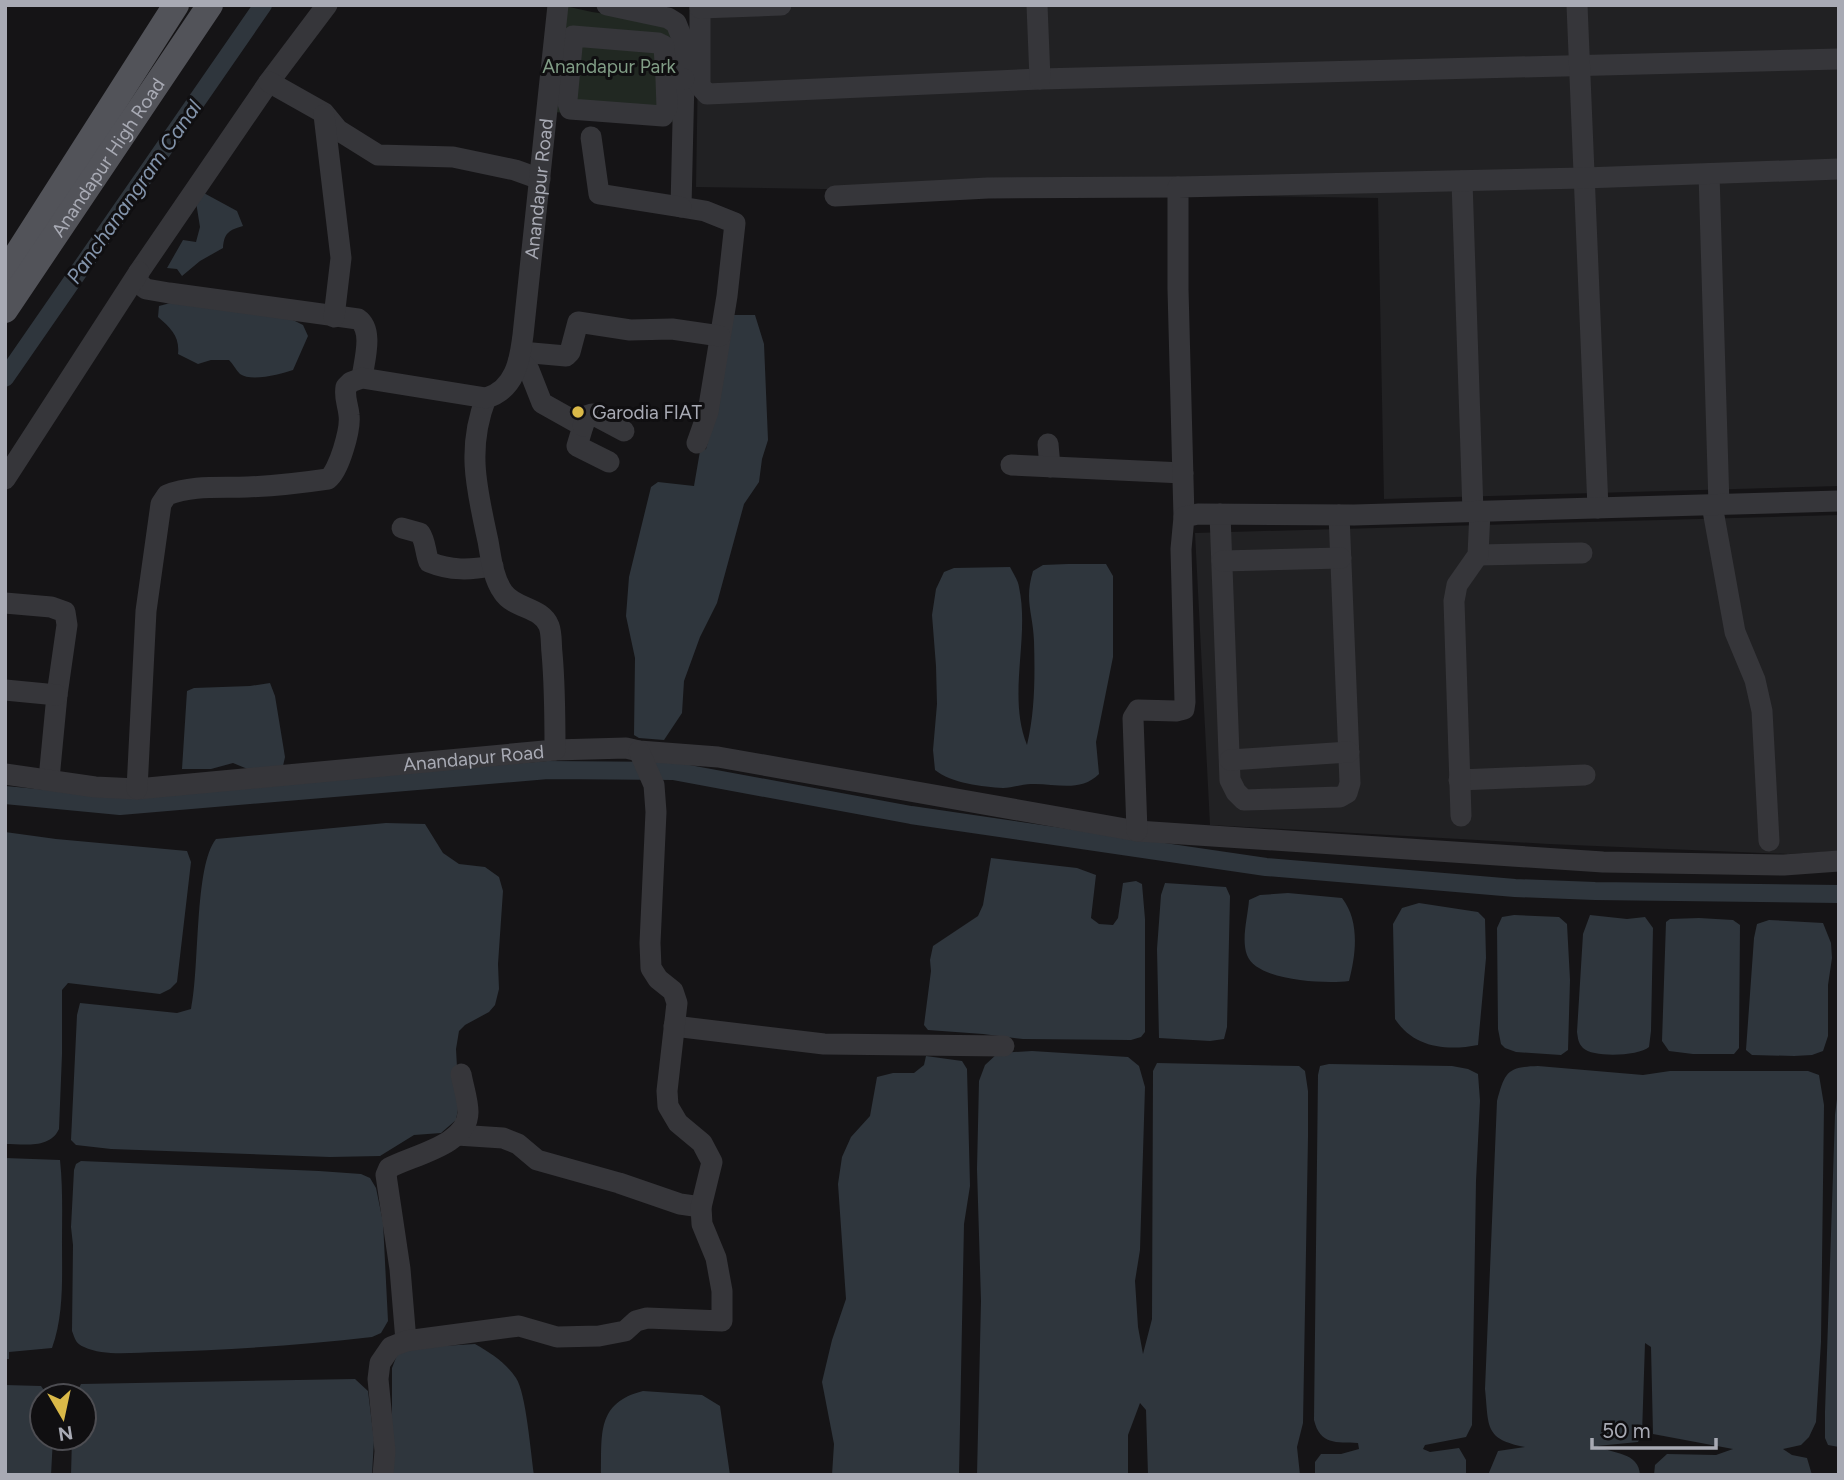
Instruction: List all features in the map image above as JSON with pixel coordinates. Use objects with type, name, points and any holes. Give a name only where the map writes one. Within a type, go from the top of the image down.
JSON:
[{"type":"main road","name":"Anandapur High Road","points":[[5,273],[176,5]]},
{"type":"main road","name":"Anandapur High Road","points":[[5,310],[210,5]]},
{"type":"street","points":[[5,479],[139,272],[269,82],[327,5]]},
{"type":"street","name":"Anandapur Road","points":[[5,774],[95,787],[137,789],[555,750],[555,685],[549,624],[539,614],[511,601],[502,592],[493,566],[475,480],[474,457],[479,416],[486,398],[495,396],[509,383],[520,356],[540,179],[561,69],[558,5]]},
{"type":"street","points":[[607,5],[668,18],[676,23],[682,38],[675,79],[667,108],[663,116],[567,107],[561,69],[573,36],[659,43],[664,46],[675,79],[681,207]]},
{"type":"street","points":[[781,5],[700,7],[700,86],[707,94],[1040,79],[1839,58]]},
{"type":"street","points":[[1037,5],[1040,79]]},
{"type":"street","points":[[1577,5],[1598,508]]},
{"type":"street","points":[[626,41],[629,10]]},
{"type":"street","points":[[269,82],[324,113],[338,130],[377,155],[453,157],[515,170],[540,179]]},
{"type":"street","points":[[324,113],[340,241],[340,277],[334,317]]},
{"type":"street","points":[[591,137],[599,194],[705,211],[735,223],[708,412],[697,443]]},
{"type":"street","points":[[835,195],[988,188],[1462,181],[1839,169]]},
{"type":"street","points":[[1709,174],[1715,505],[1735,632],[1755,680],[1762,710],[1769,841]]},
{"type":"street","points":[[1461,816],[1454,601],[1457,586],[1478,555],[1462,181]]},
{"type":"street","points":[[1137,831],[1133,719],[1138,710],[1176,711],[1184,709],[1185,702],[1178,187]]},
{"type":"street","points":[[139,272],[137,282],[146,289],[358,319],[364,323],[367,331],[362,378]]},
{"type":"street","points":[[520,356],[566,356],[570,352],[578,322],[630,330],[672,329],[720,336]]},
{"type":"street","points":[[520,356],[529,370],[542,403],[583,426]]},
{"type":"street","points":[[137,789],[146,611],[162,504],[167,495],[194,488],[278,485],[328,479],[334,475],[349,426],[344,397],[346,387],[362,378],[486,398]]},
{"type":"street","points":[[609,462],[578,446],[586,416],[592,414],[624,431]]},
{"type":"street","points":[[1048,444],[1050,467]]},
{"type":"street","points":[[1011,465],[1183,473]]},
{"type":"street","points":[[1184,517],[1198,514],[1339,515],[1839,501]]},
{"type":"street","points":[[1220,514],[1230,780],[1244,800],[1340,797],[1347,793],[1350,783],[1339,515]]},
{"type":"street","points":[[402,528],[420,533],[429,562],[464,570],[493,566]]},
{"type":"street","points":[[1478,555],[1582,554]]},
{"type":"street","points":[[1222,561],[1341,558]]},
{"type":"street","points":[[5,603],[51,607],[65,612],[67,625],[49,779]]},
{"type":"street","points":[[5,690],[57,695]]},
{"type":"street","points":[[555,750],[626,748],[642,757],[718,757],[1137,831],[1603,862],[1784,865],[1839,861]]},
{"type":"street","points":[[1230,760],[1349,752]]},
{"type":"street","points":[[383,1475],[385,1451],[378,1379],[380,1363],[391,1347],[406,1341],[519,1326],[538,1333],[567,1337],[599,1336],[625,1331],[636,1321],[647,1318],[722,1321],[722,1291],[716,1258],[702,1224],[701,1208],[712,1162],[702,1143],[678,1123],[668,1106],[667,1091],[677,1003],[673,991],[657,979],[651,968],[656,822],[654,785],[642,757]]},
{"type":"street","points":[[1459,780],[1585,775]]},
{"type":"street","points":[[674,1026],[824,1044],[1004,1045]]},
{"type":"street","points":[[406,1341],[400,1269],[386,1175],[389,1168],[441,1146],[457,1135],[466,1124],[468,1112],[461,1074]]},
{"type":"street","points":[[457,1135],[503,1138],[518,1144],[537,1160],[701,1208]]},
{"type":"shaded area","points":[[699,5],[1839,5],[1839,486],[1384,499],[1378,198],[696,187]]},
{"type":"shaded area","points":[[202,192],[237,211],[243,226],[228,233],[223,248],[200,261],[182,276],[177,269],[167,268],[183,240],[196,242],[200,227],[196,202]]},
{"type":"shaded area","points":[[174,302],[285,316],[303,325],[308,336],[293,370],[266,377],[245,376],[240,374],[229,360],[211,360],[198,364],[178,354],[174,333],[158,317],[159,306]]},
{"type":"shaded area","points":[[728,315],[755,315],[764,344],[768,440],[759,482],[744,504],[717,603],[700,637],[684,681],[682,713],[664,740],[639,738],[634,735],[635,658],[626,616],[629,577],[651,487],[658,482],[694,486],[700,451],[706,449],[716,412]]},
{"type":"shaded area","points":[[1839,515],[1839,851],[1788,854],[1210,825],[1195,533]]},
{"type":"shaded area","points":[[1106,564],[1113,576],[1113,657],[1096,742],[1099,774],[1092,780],[1075,785],[1031,784],[1003,788],[967,783],[935,770],[933,750],[937,704],[932,615],[936,589],[944,572],[954,568],[1010,567],[1017,579],[1022,606],[1019,707],[1027,745],[1032,720],[1034,681],[1030,581],[1033,571],[1043,565]]},
{"type":"shaded area","points":[[270,683],[275,696],[285,757],[283,766],[250,770],[233,763],[211,769],[182,769],[187,691],[194,688]]},
{"type":"shaded area","points":[[386,823],[425,824],[443,853],[459,864],[485,867],[499,877],[503,891],[499,989],[495,1005],[489,1012],[459,1031],[456,1049],[459,1104],[456,1120],[441,1133],[414,1135],[380,1156],[330,1157],[111,1149],[76,1145],[71,1140],[77,1015],[80,1003],[177,1013],[191,1009],[204,871],[216,839]]},
{"type":"shaded area","points":[[5,832],[187,851],[191,862],[177,982],[170,989],[160,994],[68,983],[62,990],[59,1129],[49,1140],[28,1145],[5,1144]]},
{"type":"shaded area","points":[[991,858],[1077,868],[1096,875],[1091,918],[1099,924],[1113,925],[1118,918],[1123,883],[1136,881],[1142,884],[1145,919],[1145,1032],[1141,1037],[1131,1040],[1023,1039],[928,1030],[924,1025],[933,946],[978,916],[983,905]]},
{"type":"shaded area","points":[[1165,883],[1226,887],[1230,896],[1227,1027],[1224,1039],[1210,1041],[1159,1038],[1157,949],[1161,895]]},
{"type":"shaded area","points":[[1288,893],[1342,898],[1352,917],[1355,938],[1349,981],[1292,979],[1253,964],[1245,949],[1249,900],[1260,895]]},
{"type":"shaded area","points":[[1419,903],[1478,912],[1485,919],[1486,958],[1478,1045],[1455,1048],[1421,1042],[1403,1029],[1395,1019],[1393,924],[1402,908]]},
{"type":"shaded area","points":[[1590,915],[1627,919],[1645,917],[1653,928],[1651,1031],[1649,1047],[1644,1050],[1616,1055],[1596,1053],[1583,1048],[1579,1042],[1577,1032],[1583,934]]},
{"type":"shaded area","points":[[1502,917],[1559,917],[1567,924],[1570,980],[1568,1050],[1561,1055],[1516,1052],[1501,1044],[1498,1029],[1497,928]]},
{"type":"shaded area","points":[[1670,919],[1733,920],[1740,925],[1739,1048],[1734,1054],[1669,1051],[1662,1041],[1666,922]]},
{"type":"shaded area","points":[[1769,920],[1823,923],[1831,943],[1832,958],[1828,985],[1828,1036],[1823,1051],[1794,1056],[1752,1055],[1746,1050],[1754,938],[1757,924]]},
{"type":"shaded area","points":[[1032,1051],[1128,1057],[1139,1066],[1145,1087],[1140,1250],[1135,1281],[1143,1354],[1152,1319],[1153,1071],[1157,1063],[1299,1066],[1305,1071],[1308,1137],[1303,1423],[1297,1447],[1300,1475],[1148,1475],[1146,1410],[1140,1403],[1128,1435],[1128,1475],[977,1475],[981,1301],[977,1169],[979,1081],[985,1065],[998,1053]]},
{"type":"shaded area","points":[[926,1056],[962,1061],[967,1069],[970,1186],[964,1224],[959,1475],[832,1475],[834,1444],[822,1382],[846,1299],[838,1184],[842,1157],[851,1137],[870,1116],[877,1077],[893,1073],[914,1073],[924,1065]]},
{"type":"shaded area","points":[[1320,1066],[1452,1066],[1478,1074],[1480,1101],[1472,1425],[1466,1437],[1425,1445],[1423,1449],[1430,1452],[1459,1448],[1466,1460],[1466,1475],[1315,1475],[1315,1462],[1321,1454],[1341,1454],[1359,1449],[1358,1443],[1336,1442],[1325,1438],[1320,1434],[1314,1420],[1318,1075]]},
{"type":"shaded area","points":[[1538,1066],[1643,1075],[1670,1071],[1808,1071],[1819,1075],[1824,1105],[1821,1342],[1816,1422],[1809,1437],[1801,1445],[1783,1449],[1792,1455],[1807,1458],[1812,1475],[1654,1475],[1655,1465],[1667,1454],[1716,1455],[1733,1449],[1653,1434],[1651,1347],[1645,1343],[1642,1434],[1638,1442],[1597,1446],[1630,1458],[1639,1467],[1640,1475],[1488,1475],[1498,1451],[1525,1447],[1495,1435],[1487,1413],[1485,1389],[1497,1101],[1502,1083],[1509,1073],[1520,1068]]},
{"type":"shaded area","points":[[1839,1083],[1839,1447],[1828,1445],[1825,1438],[1825,1412],[1835,1115]]},
{"type":"shaded area","points":[[5,1158],[60,1160],[62,1191],[62,1296],[59,1323],[52,1348],[9,1352],[9,1359],[5,1359]]},
{"type":"shaded area","points":[[81,1161],[319,1171],[361,1174],[370,1178],[376,1188],[383,1222],[388,1321],[381,1333],[372,1337],[292,1345],[121,1353],[101,1352],[81,1346],[72,1331],[71,1227],[74,1170],[76,1164]]},
{"type":"shaded area","points":[[475,1344],[503,1363],[520,1385],[534,1475],[392,1475],[392,1368],[397,1355],[410,1348]]},
{"type":"shaded area","points":[[355,1379],[368,1391],[374,1440],[372,1475],[71,1475],[72,1452],[98,1452],[98,1384]]},
{"type":"shaded area","points":[[5,1385],[28,1386],[28,1452],[52,1452],[51,1475],[5,1475]]},
{"type":"shaded area","points":[[643,1391],[702,1395],[720,1406],[730,1475],[601,1475],[602,1434],[609,1412],[628,1396]]},
{"type":"green space","name":"Anandapur Park","points":[[565,6],[661,22],[673,32],[676,122],[554,112]]},
{"type":"waterway","name":"Panchanangram Canal","points":[[5,378],[263,5]]},
{"type":"waterway","points":[[5,795],[120,806],[548,770],[673,771],[911,815],[1266,867],[1515,888],[1839,894]]},
{"type":"place","name":"Garodia FIAT","points":[[578,412]]}]
